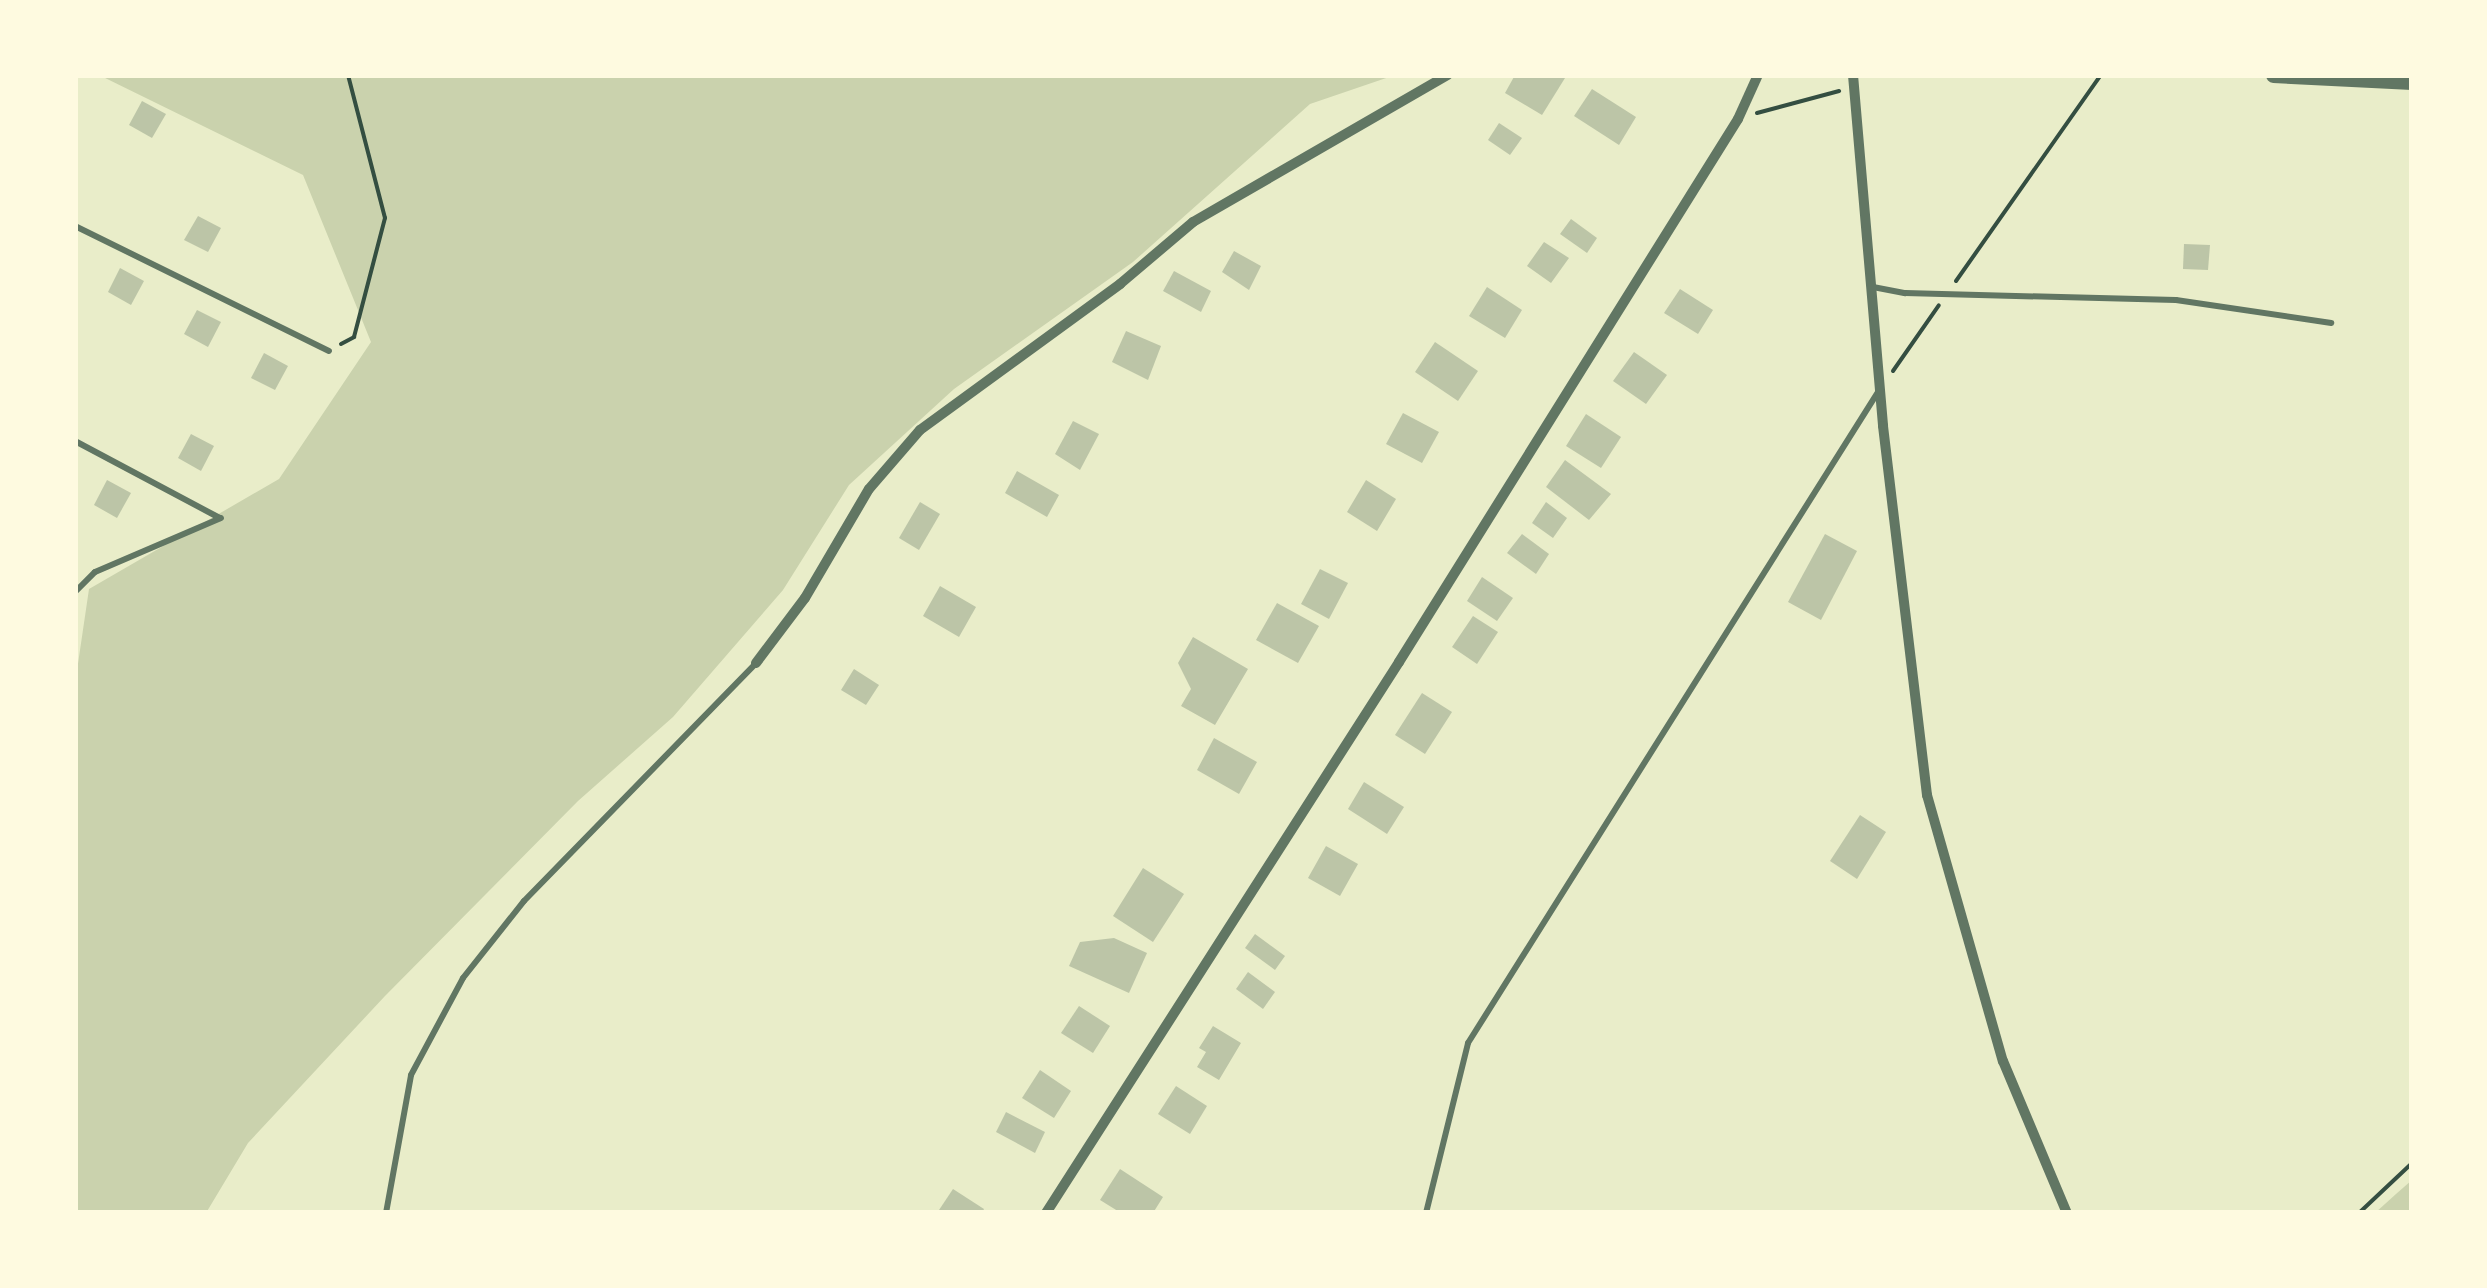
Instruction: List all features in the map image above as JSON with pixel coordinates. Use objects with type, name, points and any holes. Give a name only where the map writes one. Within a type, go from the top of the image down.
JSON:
[{"type":"street","points":[[756,663],[805,598],[869,489],[920,430],[1120,284],[1193,222],[1448,75]]},
{"type":"street","points":[[1046,1213],[1738,119],[1758,75]]},
{"type":"street","points":[[2273,75],[2412,82]]},
{"type":"street","points":[[1854,81],[1882,387],[1927,795],[2003,1061],[2068,1213]]},
{"type":"lane","points":[[75,226],[329,351]]},
{"type":"lane","points":[[1873,287],[1904,293],[2176,300],[2331,323]]},
{"type":"lane","points":[[1426,1213],[1468,1043],[1882,387]]},
{"type":"lane","points":[[75,441],[221,518],[95,572],[75,592]]},
{"type":"lane","points":[[386,1213],[412,1075],[462,978],[524,901],[756,663]]},
{"type":"path","points":[[329,351],[354,337],[384,218],[348,75]]},
{"type":"path","points":[[1882,387],[2100,75]]},
{"type":"path","points":[[1738,119],[1854,81]]},
{"type":"path","points":[[2359,1213],[2412,1163]]},
{"type":"green space","points":[[99,75],[1395,75],[1310,104],[1133,262],[954,389],[849,485],[783,590],[673,717],[578,801],[385,996],[248,1143],[206,1213],[75,1213],[75,684],[89,589],[279,479],[371,342],[303,175]]},
{"type":"green space","points":[[2412,1180],[2412,1213],[2375,1213],[2396,1194]]},
{"type":"building","points":[[1515,75],[1565,78],[1542,115],[1505,93]]},
{"type":"building","points":[[1592,89],[1636,117],[1619,145],[1574,116]]},
{"type":"building","points":[[142,101],[166,114],[152,138],[129,125]]},
{"type":"building","points":[[1499,123],[1522,138],[1510,155],[1488,140]]},
{"type":"building","points":[[198,216],[221,228],[208,252],[184,240]]},
{"type":"building","points":[[1571,219],[1597,238],[1587,253],[1560,234]]},
{"type":"building","points":[[1544,242],[1569,258],[1551,283],[1527,266]]},
{"type":"building","points":[[2184,244],[2210,245],[2208,270],[2183,269]]},
{"type":"building","points":[[1234,251],[1261,266],[1249,290],[1222,272]]},
{"type":"building","points":[[120,268],[144,281],[131,305],[108,292]]},
{"type":"building","points":[[1174,271],[1211,291],[1201,312],[1163,291]]},
{"type":"building","points":[[1487,287],[1522,310],[1505,338],[1469,316]]},
{"type":"building","points":[[1680,289],[1713,310],[1698,334],[1664,313]]},
{"type":"building","points":[[197,310],[221,322],[208,347],[184,334]]},
{"type":"building","points":[[1126,331],[1161,346],[1148,380],[1112,362]]},
{"type":"building","points":[[1435,342],[1478,371],[1458,401],[1415,372]]},
{"type":"building","points":[[1634,352],[1667,375],[1646,404],[1613,381]]},
{"type":"building","points":[[264,353],[288,366],[275,390],[251,378]]},
{"type":"building","points":[[1403,413],[1439,432],[1422,463],[1386,444]]},
{"type":"building","points":[[1586,414],[1621,437],[1601,468],[1566,446]]},
{"type":"building","points":[[1073,421],[1099,434],[1080,470],[1055,454]]},
{"type":"building","points":[[191,434],[214,446],[201,471],[178,458]]},
{"type":"building","points":[[1565,460],[1611,494],[1589,520],[1546,487]]},
{"type":"building","points":[[1017,471],[1059,495],[1047,517],[1005,493]]},
{"type":"building","points":[[107,480],[131,493],[117,518],[94,505]]},
{"type":"building","points":[[1366,480],[1396,499],[1377,531],[1347,512]]},
{"type":"building","points":[[920,502],[940,514],[919,550],[899,538]]},
{"type":"building","points":[[1546,502],[1567,518],[1553,538],[1532,523]]},
{"type":"building","points":[[1522,534],[1549,554],[1536,574],[1507,553]]},
{"type":"building","points":[[1825,534],[1857,551],[1821,620],[1788,602]]},
{"type":"building","points":[[1320,569],[1348,583],[1329,619],[1301,604]]},
{"type":"building","points":[[1482,577],[1513,598],[1497,621],[1467,601]]},
{"type":"building","points":[[940,586],[976,607],[959,637],[923,616]]},
{"type":"building","points":[[1277,603],[1319,626],[1298,663],[1256,640]]},
{"type":"building","points":[[1473,616],[1498,632],[1477,664],[1452,647]]},
{"type":"building","points":[[1193,637],[1248,669],[1215,725],[1181,706],[1191,689],[1178,663]]},
{"type":"building","points":[[854,669],[879,685],[866,705],[841,690]]},
{"type":"building","points":[[1422,693],[1452,712],[1425,754],[1395,735]]},
{"type":"building","points":[[1214,738],[1257,762],[1239,794],[1197,770]]},
{"type":"building","points":[[1364,782],[1404,807],[1387,834],[1348,809]]},
{"type":"building","points":[[1860,815],[1886,832],[1857,879],[1830,861]]},
{"type":"building","points":[[1326,846],[1358,864],[1340,896],[1308,878]]},
{"type":"building","points":[[1143,868],[1184,894],[1153,942],[1113,916]]},
{"type":"building","points":[[1255,934],[1285,956],[1275,970],[1245,948]]},
{"type":"building","points":[[1114,938],[1147,953],[1129,993],[1069,966],[1080,942]]},
{"type":"building","points":[[1248,972],[1275,992],[1263,1009],[1236,989]]},
{"type":"building","points":[[1079,1006],[1110,1026],[1093,1053],[1061,1033]]},
{"type":"building","points":[[1213,1026],[1241,1043],[1219,1080],[1197,1067],[1206,1052],[1199,1048]]},
{"type":"building","points":[[1040,1070],[1071,1091],[1054,1118],[1022,1098]]},
{"type":"building","points":[[1176,1086],[1207,1106],[1190,1134],[1158,1114]]},
{"type":"building","points":[[1006,1112],[1045,1132],[1035,1153],[996,1132]]},
{"type":"building","points":[[1120,1169],[1163,1197],[1153,1213],[1121,1213],[1100,1200]]},
{"type":"building","points":[[953,1189],[984,1209],[982,1213],[937,1213]]}]
